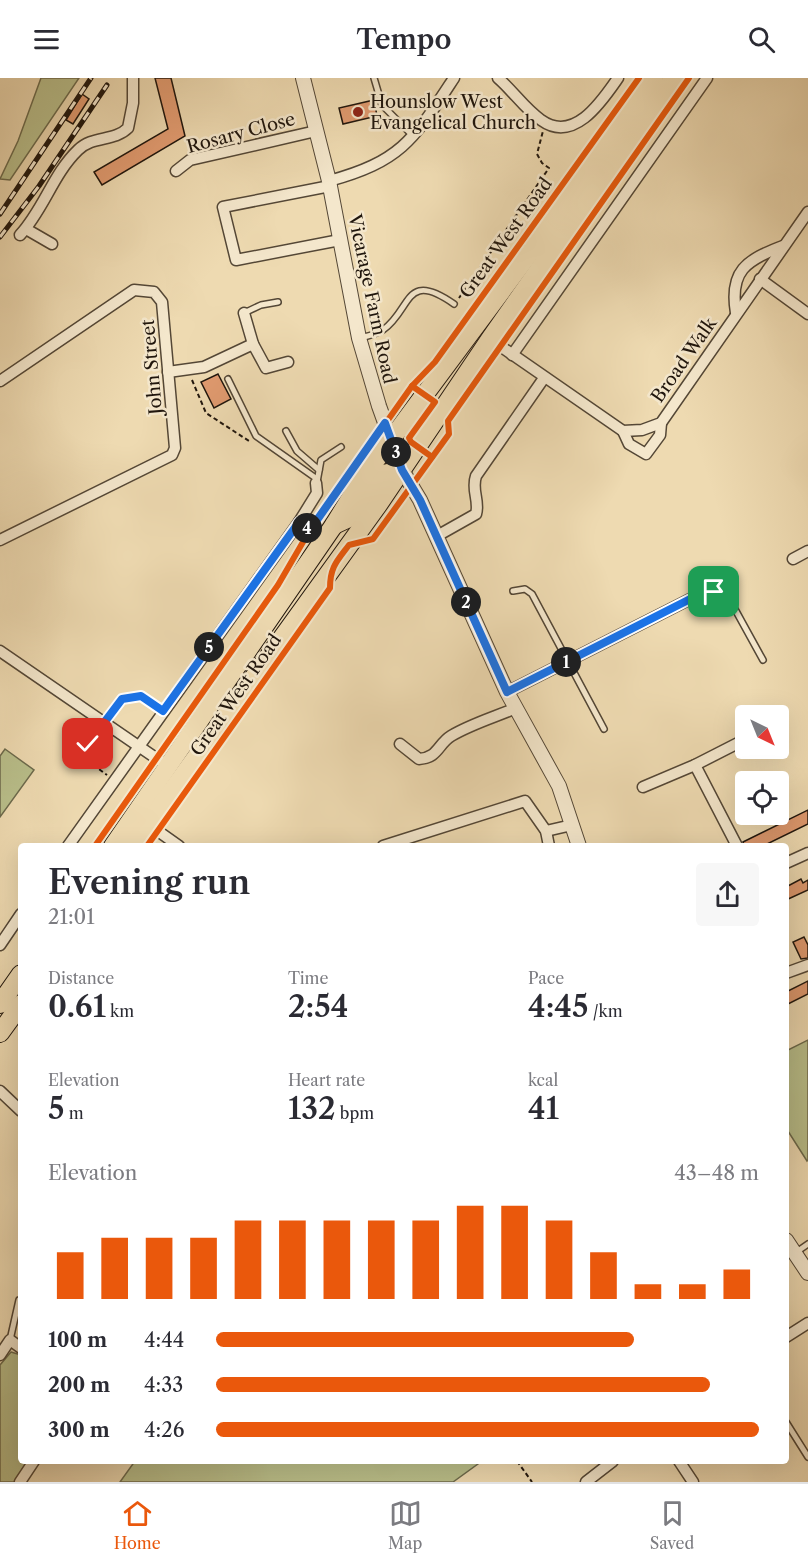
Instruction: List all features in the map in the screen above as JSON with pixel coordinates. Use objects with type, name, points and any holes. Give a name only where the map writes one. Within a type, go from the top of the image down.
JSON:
[{"type":"highway","name":"Great West Road","points":[[115,843],[334,525],[347,501],[532,250],[654,78]]},
{"type":"highway","name":"Great West Road","points":[[134,843],[402,470],[490,339],[674,78]]},
{"type":"highway","points":[[334,525],[351,518],[383,474],[402,470]]},
{"type":"highway","points":[[0,1004],[18,978]]},
{"type":"highway","points":[[0,1034],[18,1008]]},
{"type":"street","points":[[52,244],[23,232],[41,208],[60,172],[77,150],[95,138],[115,136],[128,128],[133,103],[133,78]]},
{"type":"street","name":"Vicarage Farm Road","points":[[303,78],[329,184],[367,372],[402,470],[436,537],[507,692],[559,786],[578,843]]},
{"type":"street","points":[[340,240],[236,260],[223,207],[329,184],[385,161],[413,136],[454,78]]},
{"type":"street","points":[[498,78],[546,123],[562,127],[582,120],[592,113],[618,78]]},
{"type":"street","points":[[512,355],[707,78]]},
{"type":"street","name":"Rosary Close","points":[[176,171],[190,160],[316,131]]},
{"type":"street","name":"Broad Walk","points":[[623,431],[642,430],[661,423],[808,212]]},
{"type":"street","points":[[736,314],[733,292],[742,268],[754,257],[783,246]]},
{"type":"street","points":[[760,279],[808,314]]},
{"type":"street","name":"John Street","points":[[0,381],[128,294],[141,289],[149,290],[158,296],[164,309],[176,448],[167,458],[0,540]]},
{"type":"street","points":[[244,313],[253,344],[266,368],[288,362]]},
{"type":"street","points":[[490,339],[623,431],[629,444],[646,454],[660,435],[661,423]]},
{"type":"street","points":[[168,372],[204,367],[253,344]]},
{"type":"street","points":[[436,537],[476,514],[478,508],[473,490],[476,476],[544,378]]},
{"type":"street","points":[[70,843],[299,522],[317,493],[317,481]]},
{"type":"street","points":[[299,522],[323,540]]},
{"type":"street","points":[[793,559],[808,551]]},
{"type":"street","points":[[507,692],[706,591]]},
{"type":"street","points":[[0,651],[169,767]]},
{"type":"street","points":[[400,744],[419,759],[429,757],[436,753],[449,736],[516,708]]},
{"type":"street","points":[[643,787],[735,745]]},
{"type":"street","points":[[695,765],[735,843]]},
{"type":"street","points":[[392,843],[525,801],[546,831],[548,843]]},
{"type":"street","points":[[148,824],[175,843]]},
{"type":"street","points":[[546,831],[572,825]]},
{"type":"street","points":[[789,862],[808,853]]},
{"type":"street","points":[[0,945],[18,919]]},
{"type":"street","points":[[789,973],[808,965]]},
{"type":"street","points":[[0,1091],[18,1108]]},
{"type":"street","points":[[789,1244],[808,1273]]},
{"type":"street","points":[[789,1335],[808,1323]]},
{"type":"street","points":[[0,1355],[10,1340],[18,1346]]},
{"type":"street","points":[[20,1482],[32,1464]]},
{"type":"street","points":[[586,1482],[609,1464]]},
{"type":"street","points":[[681,1464],[693,1482]]},
{"type":"lane","points":[[374,78],[382,105],[413,136]]},
{"type":"lane","points":[[359,338],[386,328],[409,298],[417,292],[436,292],[454,304]]},
{"type":"lane","points":[[244,313],[261,305],[278,302]]},
{"type":"lane","points":[[228,379],[256,436],[317,481],[321,460],[341,447]]},
{"type":"lane","points":[[286,431],[297,451],[319,470]]},
{"type":"lane","points":[[513,591],[525,589],[532,594],[604,729]]},
{"type":"lane","points":[[706,591],[731,602],[763,660]]},
{"type":"lane","points":[[795,1253],[808,1244]]},
{"type":"lane","points":[[10,1340],[18,1304]]},
{"type":"lane","points":[[789,1427],[808,1457]]},
{"type":"path","points":[[454,304],[549,168],[542,163],[537,154],[546,123]]},
{"type":"path","points":[[187,369],[206,413],[256,446]]},
{"type":"path","points":[[114,780],[92,764],[88,744],[122,699],[141,696],[163,711]]},
{"type":"path","points":[[519,1464],[532,1482]]},
{"type":"green space","points":[[41,78],[79,78],[10,180],[0,179],[18,141]]},
{"type":"green space","points":[[5,749],[34,770],[0,817],[0,756]]},
{"type":"green space","points":[[808,1040],[807,1161],[789,1133],[789,1050]]},
{"type":"green space","points":[[11,1352],[18,1354],[18,1464],[27,1464],[14,1482],[0,1482],[0,1365]]},
{"type":"green space","points":[[133,1464],[478,1464],[453,1482],[120,1482]]},
{"type":"building","points":[[155,78],[171,78],[185,136],[102,185],[94,172],[168,129]]},
{"type":"building","points":[[82,94],[89,99],[73,124],[66,120]]},
{"type":"building","name":"Hounslow West Evangelical Church","points":[[374,100],[377,116],[343,124],[339,108]]},
{"type":"building","points":[[218,374],[231,399],[214,408],[201,382]]},
{"type":"building","points":[[808,810],[808,824],[769,843],[743,843],[778,825],[789,825],[789,819]]},
{"type":"building","points":[[801,879],[803,883],[808,880],[808,890],[789,899],[789,885]]},
{"type":"building","points":[[804,937],[808,945],[808,958],[801,959],[793,942]]},
{"type":"building","points":[[808,981],[808,994],[789,1004],[789,990]]},
{"type":"railway","points":[[0,214],[91,78]]},
{"type":"railway","points":[[0,237],[39,186],[107,85]]},
{"type":"cycle path","points":[[97,843],[278,585],[310,530],[412,386],[435,362],[639,78]]},
{"type":"cycle path","points":[[149,843],[330,588],[333,569],[349,545],[373,539],[449,434],[448,421],[689,78]]},
{"type":"cycle path","points":[[412,386],[435,402],[409,438],[411,442],[432,457]]},
{"type":"place","name":"Hounslow West Evangelical Church","points":[[358,112]]},
{"type":"route","points":[[88,744],[122,699],[141,696],[163,711],[299,522],[310,530],[385,423],[402,470],[420,500],[507,692],[706,591],[714,592]]}]
